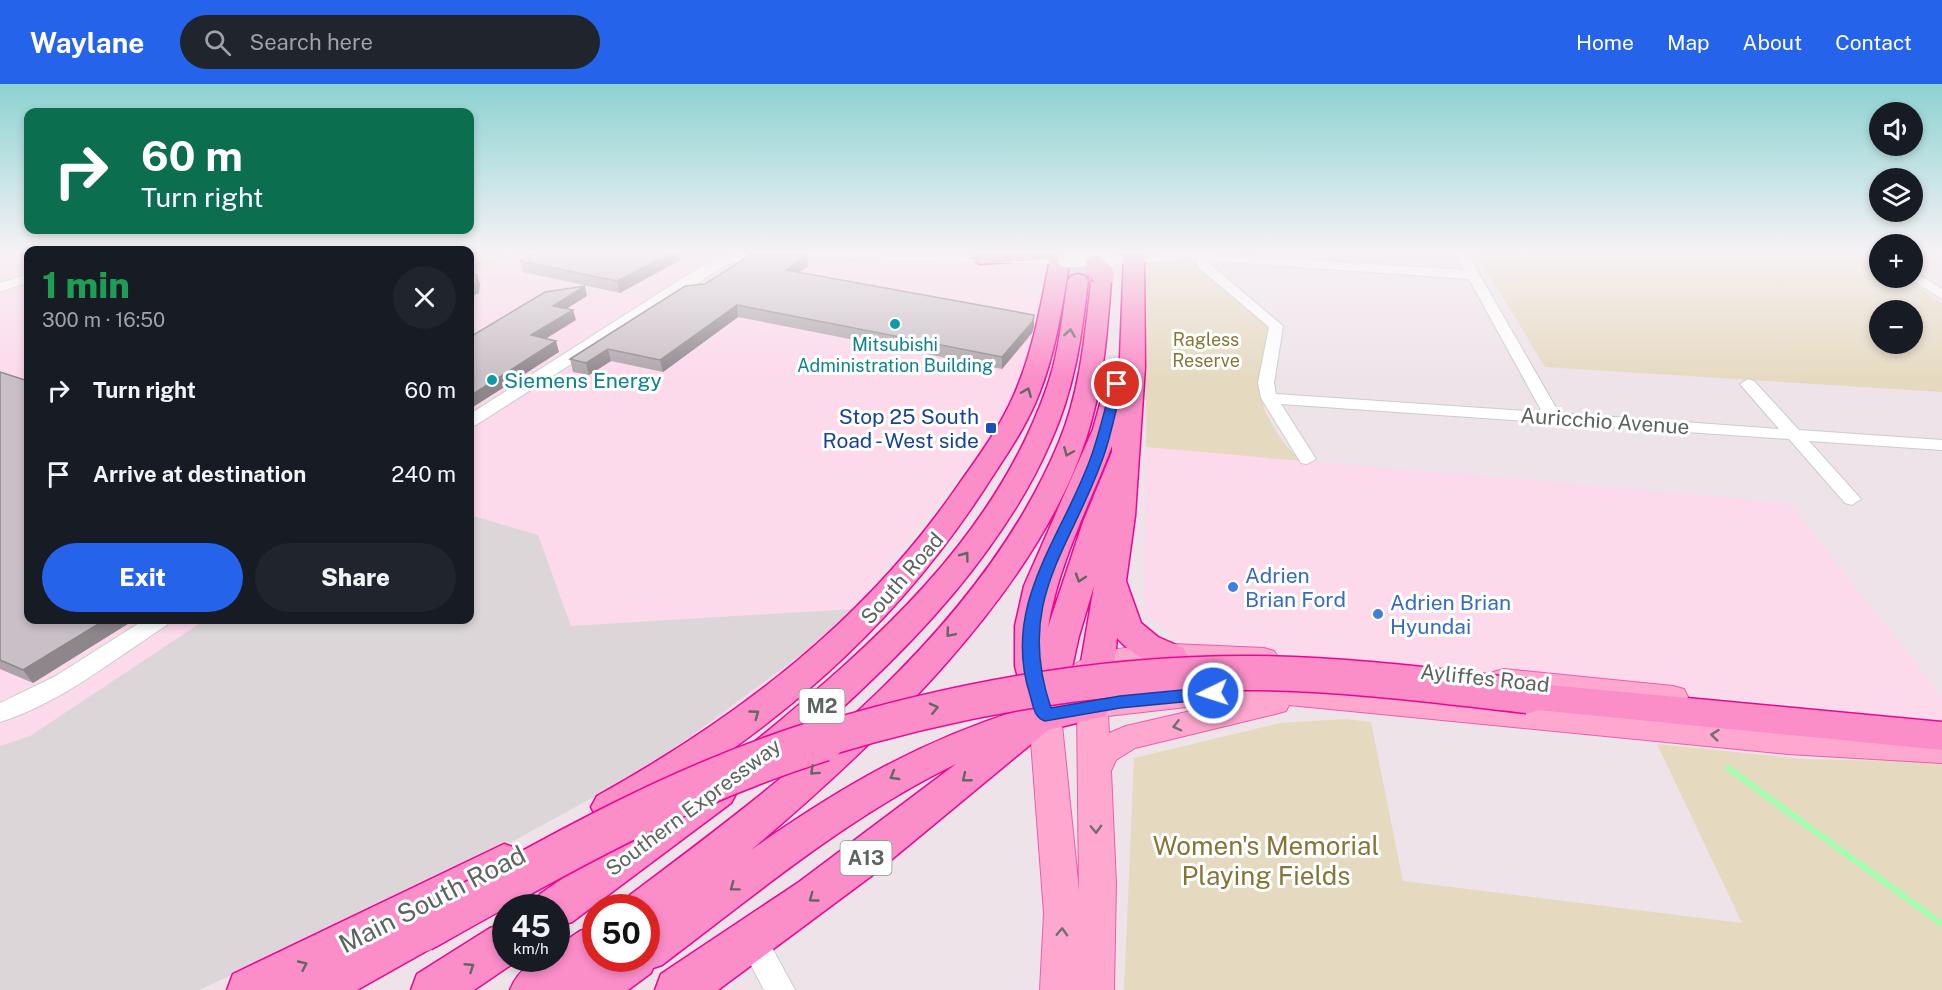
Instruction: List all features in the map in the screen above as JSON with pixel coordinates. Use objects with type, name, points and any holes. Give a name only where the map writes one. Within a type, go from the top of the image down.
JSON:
[{"type":"highway","name":"South Road","points":[[613,806],[726,735],[778,698],[851,636],[900,585],[936,540],[1011,430],[1066,295]]},
{"type":"highway","name":"Southern Expressway","points":[[570,898],[735,778],[780,741],[880,652],[933,596],[963,560],[1014,487],[1047,424],[1060,385],[1074,295]]},
{"type":"highway","name":"M2","points":[[660,898],[817,769],[888,700],[976,601],[1021,541],[1064,462],[1085,404],[1096,334],[1086,295]]},
{"type":"highway","points":[[1045,712],[1035,684],[1032,664],[1033,611],[1045,570],[1098,456],[1111,411],[1120,367],[1122,313],[1118,301],[1111,295]]},
{"type":"highway","points":[[1092,719],[1095,666],[1123,507],[1125,452],[1133,367],[1134,295]]},
{"type":"highway","points":[[780,741],[868,642],[934,562],[979,496],[1008,444],[1011,430]]},
{"type":"highway","points":[[1045,712],[1062,636],[1098,522],[1125,452]]},
{"type":"highway","points":[[1110,576],[1119,612],[1131,634],[1147,647],[1171,656]]},
{"type":"highway","points":[[313,990],[587,839],[672,797],[815,741],[952,704],[1086,681],[1221,673],[1324,675],[1942,736]]},
{"type":"highway","points":[[660,940],[833,814],[878,785],[967,740],[1045,712]]},
{"type":"highway","name":"Ayliffes Road","points":[[1045,712],[1092,719]]},
{"type":"highway","name":"A13","points":[[678,990],[754,942],[848,873],[1045,712]]},
{"type":"highway","name":"Main South Road","points":[[250,990],[613,806]]},
{"type":"highway","points":[[434,990],[492,952]]},
{"type":"highway","points":[[533,990],[582,956]]},
{"type":"highway","points":[[591,990],[616,972]]},
{"type":"main road","name":"Ayliffes Road","points":[[1045,712],[1067,682],[1095,666],[1132,658],[1251,657],[1345,664],[1942,726]]},
{"type":"main road","name":"Ayliffes Road","points":[[1092,719],[1213,693],[1316,695],[1788,742],[1942,751]]},
{"type":"main road","points":[[1094,771],[1104,752],[1126,738],[1316,695]]},
{"type":"main road","points":[[1045,712],[1063,913],[1060,990]]},
{"type":"main road","points":[[1092,719],[1098,884],[1094,990]]},
{"type":"street","points":[[474,419],[666,295]]},
{"type":"street","points":[[1240,295],[1276,326],[1266,383],[1269,398],[1307,459]]},
{"type":"street","points":[[1484,295],[1553,417]]},
{"type":"street","points":[[1749,384],[1852,499]]},
{"type":"street","name":"Auricchio Avenue","points":[[1269,398],[1942,445]]},
{"type":"street","points":[[0,713],[25,703],[55,686],[153,624]]},
{"type":"street","points":[[754,942],[780,990]]},
{"type":"shaded area","points":[[0,295],[24,295],[24,624],[199,624],[29,736],[0,746]]},
{"type":"shaded area","points":[[474,295],[1040,295],[1037,310],[1038,331],[1021,388],[992,434],[853,609],[571,626],[538,535],[474,516]]},
{"type":"shaded area","points":[[1146,447],[1789,503],[1942,697],[1942,720],[1181,642],[1144,612]]},
{"type":"shaded area","points":[[474,516],[538,535],[571,626],[853,609],[802,654],[652,765],[464,868],[199,990],[0,990],[0,746],[30,736],[199,624],[474,624]]},
{"type":"green space","name":"Ragless Reserve","points":[[1146,295],[1236,295],[1258,313],[1271,328],[1262,368],[1260,391],[1267,415],[1290,450],[1302,461],[1146,447]]},
{"type":"green space","points":[[1502,295],[1930,295],[1942,304],[1942,392],[1545,367]]},
{"type":"green space","name":"Women's Memorial Playing Fields","points":[[1345,719],[1371,722],[1403,881],[1742,923],[1657,744],[1804,759],[1942,762],[1942,990],[1124,990],[1134,758],[1280,723]]},
{"type":"building","points":[[540,295],[570,295],[553,306],[573,310],[531,335],[556,341],[474,393],[474,335]]},
{"type":"building","points":[[670,295],[925,295],[1034,315],[1033,321],[1002,357],[737,305],[660,360],[608,349],[586,363],[570,359]]},
{"type":"building","points":[[0,372],[24,380],[24,624],[98,624],[23,670],[0,660]]},
{"type":"waterway","points":[[1728,768],[1942,924]]},
{"type":"place","name":"Mitsubishi Administration Building","points":[[895,324]]},
{"type":"place","name":"Siemens Energy","points":[[492,380]]},
{"type":"place","name":"Stop 25 South Road - West side","points":[[991,428]]},
{"type":"place","name":"Adrien Brian Ford","points":[[1233,587]]},
{"type":"place","name":"Adrien Brian Hyundai","points":[[1378,614]]},
{"type":"route","points":[[1117,384],[1098,456],[1050,559],[1036,598],[1031,641],[1035,684],[1045,709],[1045,715],[1120,702],[1213,693]]}]
